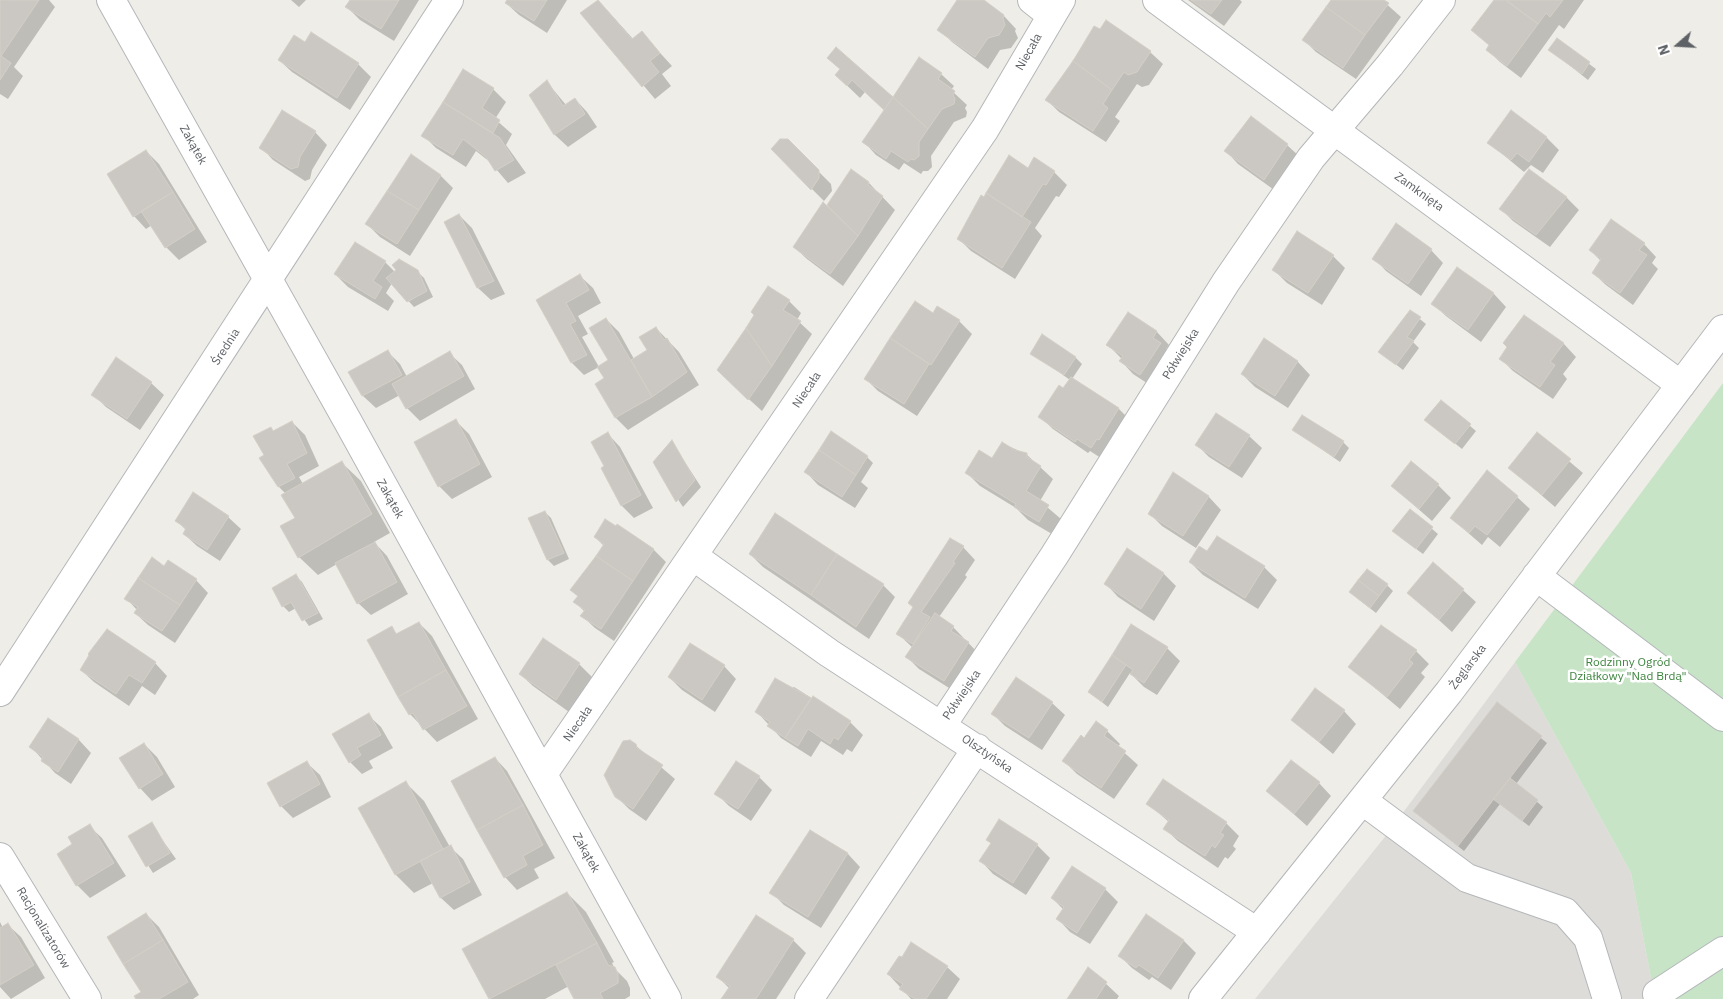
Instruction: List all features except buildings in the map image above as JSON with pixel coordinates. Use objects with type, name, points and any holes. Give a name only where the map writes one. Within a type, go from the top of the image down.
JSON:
[{"type":"street","name":"Zakątek","points":[[111,0],[667,999]]},
{"type":"street","name":"Średnia","points":[[0,692],[269,281],[449,0]]},
{"type":"street","name":"Zamknięta","points":[[1157,0],[1681,384]]},
{"type":"street","name":"Półwiejska","points":[[942,725],[1060,547],[1226,282],[1311,158],[1390,65],[1441,0]]},
{"type":"street","name":"Niecała","points":[[543,774],[694,556],[985,128],[1048,5]]},
{"type":"street","name":"Żeglarska","points":[[1203,999],[1363,801],[1723,329]]},
{"type":"street","name":"Olsztyńska","points":[[694,556],[829,652],[1257,932]]},
{"type":"street","points":[[1536,576],[1723,717]]},
{"type":"street","points":[[809,999],[977,748]]},
{"type":"street","points":[[1363,801],[1467,878],[1565,912],[1588,938],[1608,999]]},
{"type":"street","name":"Racjonalizatorów","points":[[0,857],[87,999]]},
{"type":"street","points":[[1657,994],[1723,951]]},
{"type":"shaded area","points":[[1515,662],[1631,873],[1655,999],[1255,999],[1384,838]]},
{"type":"green space","name":"Rodzinny Ogród Działkowy \"Nad Brdą\"","points":[[1723,383],[1723,999],[1655,999],[1631,873],[1515,662]]}]
